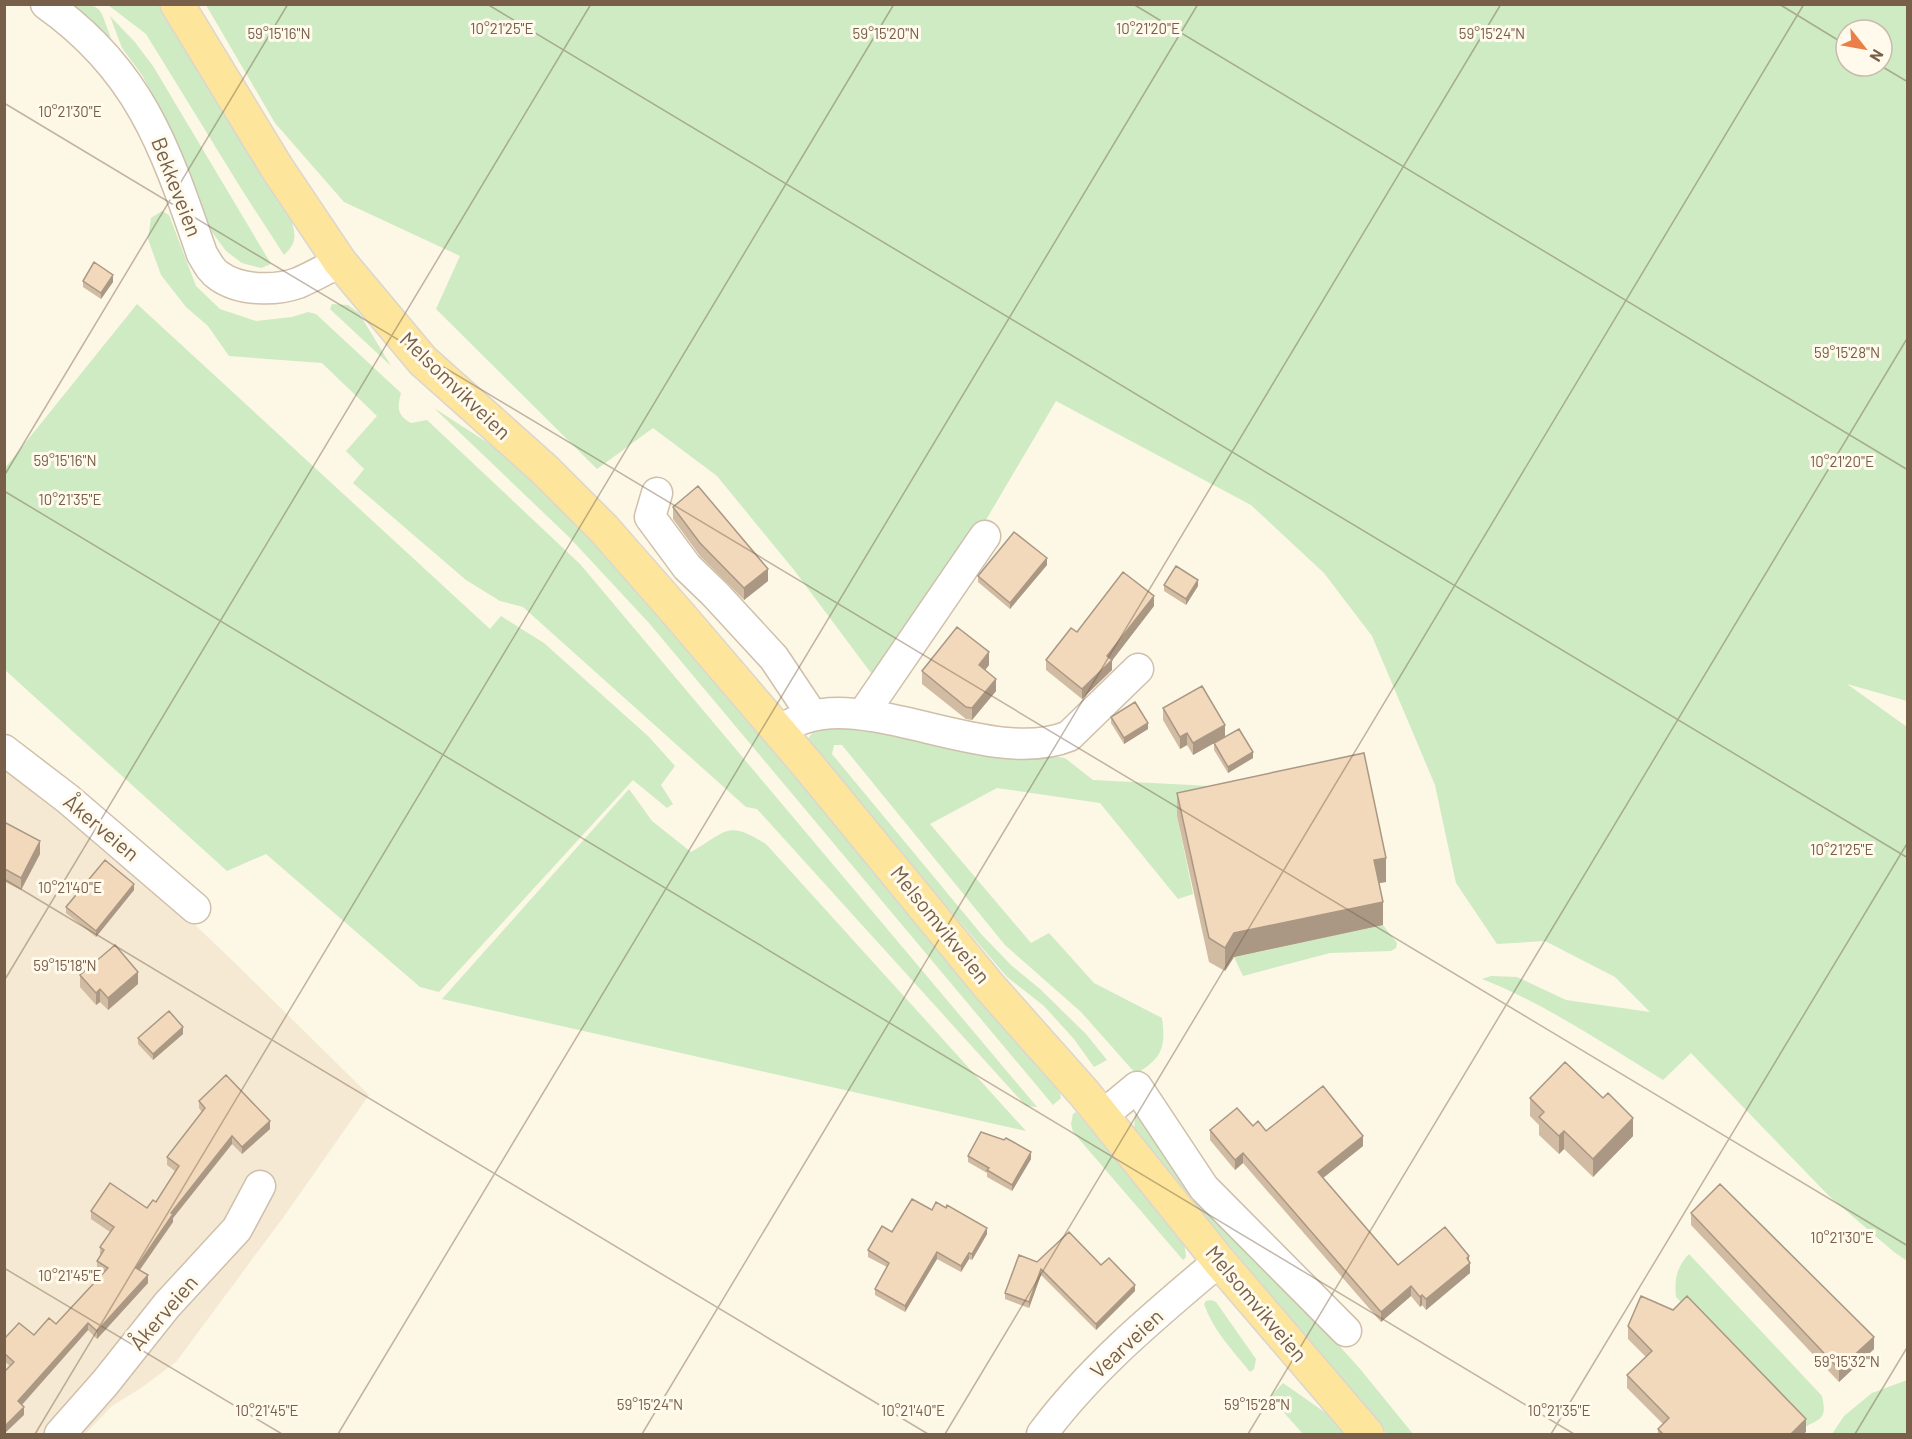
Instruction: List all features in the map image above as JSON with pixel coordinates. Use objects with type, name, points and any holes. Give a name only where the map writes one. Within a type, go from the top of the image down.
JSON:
[{"type":"main road","name":"Melsomvikveien","points":[[177,4],[277,168],[340,262],[423,361],[545,470],[604,529],[780,732],[989,986],[1102,1116],[1219,1261],[1367,1434]]},
{"type":"street","name":"Bekkeveien","points":[[46,4],[83,33],[114,65],[139,100],[170,162],[202,254],[219,276],[234,284],[249,287],[280,287],[297,283],[340,262]]},
{"type":"street","points":[[657,493],[650,517],[687,567],[774,658],[812,715]]},
{"type":"street","points":[[863,714],[985,536]]},
{"type":"street","points":[[780,732],[788,724],[812,715],[847,712],[993,741],[1023,744],[1054,742],[1069,736],[1138,669]]},
{"type":"street","name":"Åkerveien","points":[[4,750],[68,800],[195,908]]},
{"type":"street","name":"Melsomvikveien","points":[[1102,1116],[1137,1087],[1204,1188],[1346,1330]]},
{"type":"street","name":"Åkerveien","points":[[60,1434],[105,1383],[167,1305],[237,1229],[261,1186]]},
{"type":"street","name":"Vearveien","points":[[1042,1434],[1061,1408],[1108,1359],[1219,1261]]},
{"type":"shaded area","points":[[4,743],[233,961],[369,1095],[285,1215],[176,1362],[112,1406],[85,1434],[5,1434]]},
{"type":"green space","points":[[67,5],[88,5],[98,9],[111,38]]},
{"type":"green space","points":[[108,5],[160,5],[291,219],[294,238],[291,247],[284,255],[146,34]]},
{"type":"green space","points":[[206,5],[1907,5],[1907,701],[1847,684],[1907,727],[1907,1261],[1829,1196],[1691,1053],[1663,1080],[1552,1012],[1482,979],[1491,976],[1517,977],[1566,1000],[1650,1012],[1615,977],[1545,941],[1497,944],[1456,883],[1435,785],[1372,636],[1324,573],[1251,505],[1056,401],[960,564],[874,677],[794,570],[717,476],[653,428],[597,469],[436,309],[460,256],[344,202],[275,123]]},
{"type":"green space","points":[[110,16],[134,41],[153,66],[271,264],[261,268],[242,263],[226,251],[212,232],[172,131],[142,75],[122,48]]},
{"type":"green space","points":[[162,211],[169,215],[196,286],[220,309],[256,321],[292,317],[308,312],[316,314],[401,393],[399,411],[403,417],[411,423],[427,420],[580,564],[1037,1107],[1026,1106],[757,809],[746,807],[523,607],[500,601],[466,580],[353,483],[364,469],[346,451],[377,416],[322,363],[229,356],[208,326],[186,307],[161,275],[148,239],[151,218]]},
{"type":"green space","points":[[137,304],[490,629],[501,616],[544,643],[648,736],[675,766],[661,785],[673,804],[667,808],[633,780],[439,992],[420,987],[266,854],[227,871],[5,670],[5,468]]},
{"type":"green space","points":[[332,304],[348,305],[359,313],[391,366],[330,309]]},
{"type":"green space","points":[[434,408],[502,452],[595,543],[726,692],[1060,1093],[1061,1098],[1053,1105],[649,623],[569,537]]},
{"type":"green space","points":[[821,722],[887,729],[1065,758],[1093,780],[1230,787],[1177,816],[1193,894],[1178,899],[1100,803],[997,788],[930,824],[1031,943],[1049,933],[1094,983],[1162,1018],[1162,1045],[1152,1063],[1136,1074],[1081,1012],[1005,945],[842,745],[834,745],[832,754],[982,935],[1086,1034],[1107,1060],[1094,1067],[1074,1039],[1044,1006],[1007,977],[806,741]]},
{"type":"green space","points":[[629,789],[652,821],[691,852],[720,834],[734,830],[753,836],[766,844],[1026,1131],[442,999]]},
{"type":"green space","points":[[1383,925],[1397,943],[1396,948],[1391,951],[1330,953],[1243,976],[1234,957]]},
{"type":"green space","points":[[1076,1112],[1181,1240],[1186,1257],[1183,1260],[1073,1132],[1071,1124],[1073,1114]]},
{"type":"green space","points":[[1140,1112],[1219,1212],[1361,1370],[1413,1434],[1387,1434],[1134,1131],[1135,1115]]},
{"type":"green space","points":[[1689,1254],[1822,1396],[1824,1409],[1818,1420],[1802,1428],[1676,1297],[1677,1274]]},
{"type":"green space","points":[[1211,1300],[1216,1302],[1256,1359],[1254,1369],[1250,1372],[1224,1340],[1208,1314],[1204,1304]]},
{"type":"green space","points":[[1907,1380],[1907,1434],[1832,1434],[1844,1416],[1872,1393]]},
{"type":"green space","points":[[1283,1383],[1333,1418],[1347,1434],[1303,1434],[1270,1397]]},
{"type":"building","points":[[94,262],[113,275],[101,293],[83,281]]},
{"type":"building","points":[[698,486],[768,569],[744,588],[700,543],[673,507]]},
{"type":"building","points":[[1014,532],[1047,558],[1010,603],[978,576]]},
{"type":"building","points":[[1176,566],[1198,580],[1186,599],[1164,585]]},
{"type":"building","points":[[1123,572],[1154,596],[1107,656],[1112,660],[1082,689],[1046,660],[1071,628],[1077,632]]},
{"type":"building","points":[[957,627],[989,652],[979,665],[996,679],[972,708],[966,707],[922,671]]},
{"type":"building","points":[[1202,686],[1225,725],[1193,743],[1187,733],[1180,737],[1163,708]]},
{"type":"building","points":[[1135,702],[1148,723],[1124,738],[1111,717]]},
{"type":"building","points":[[1239,729],[1253,752],[1228,767],[1214,743]]},
{"type":"building","points":[[1364,753],[1386,858],[1374,860],[1383,902],[1234,933],[1225,948],[1209,938],[1177,793]]},
{"type":"building","points":[[4,822],[40,841],[21,878],[5,869],[4,871]]},
{"type":"building","points":[[105,860],[134,884],[96,931],[66,907]]},
{"type":"building","points":[[115,945],[138,972],[108,998],[100,989],[96,993],[80,975]]},
{"type":"building","points":[[169,1011],[183,1027],[153,1054],[138,1038]]},
{"type":"building","points":[[1565,1062],[1603,1098],[1608,1093],[1633,1118],[1593,1159],[1564,1131],[1559,1136],[1539,1117],[1544,1112],[1530,1098]]},
{"type":"building","points":[[226,1075],[270,1121],[242,1147],[232,1136],[171,1213],[173,1214],[136,1268],[148,1275],[97,1331],[88,1323],[18,1401],[24,1407],[4,1427],[4,1372],[14,1362],[4,1353],[4,1339],[19,1323],[34,1335],[49,1318],[56,1324],[108,1268],[97,1261],[104,1250],[100,1247],[114,1227],[91,1211],[110,1183],[147,1208],[153,1200],[156,1202],[179,1166],[167,1157],[205,1108],[199,1101]]},
{"type":"building","points":[[1323,1086],[1363,1136],[1318,1172],[1398,1265],[1445,1227],[1469,1256],[1467,1258],[1470,1263],[1426,1299],[1422,1295],[1420,1297],[1411,1286],[1381,1312],[1243,1153],[1235,1160],[1210,1130],[1237,1108],[1253,1126],[1258,1121],[1266,1131]]},
{"type":"building","points":[[981,1132],[1004,1140],[1006,1138],[1031,1152],[1012,1185],[968,1156]]},
{"type":"building","points":[[1720,1184],[1874,1337],[1839,1369],[1691,1213]]},
{"type":"building","points":[[912,1199],[932,1210],[936,1202],[946,1208],[947,1205],[987,1228],[972,1254],[969,1253],[961,1266],[937,1252],[905,1306],[875,1289],[889,1263],[868,1250],[882,1226],[892,1232]]},
{"type":"building","points":[[1069,1232],[1101,1265],[1109,1258],[1135,1285],[1096,1324],[1041,1269],[1029,1302],[1005,1293],[1019,1255],[1037,1262]]},
{"type":"building","points":[[1641,1296],[1673,1310],[1687,1296],[1806,1419],[1791,1434],[1663,1434],[1658,1429],[1669,1418],[1627,1375],[1652,1351],[1628,1326]]}]
